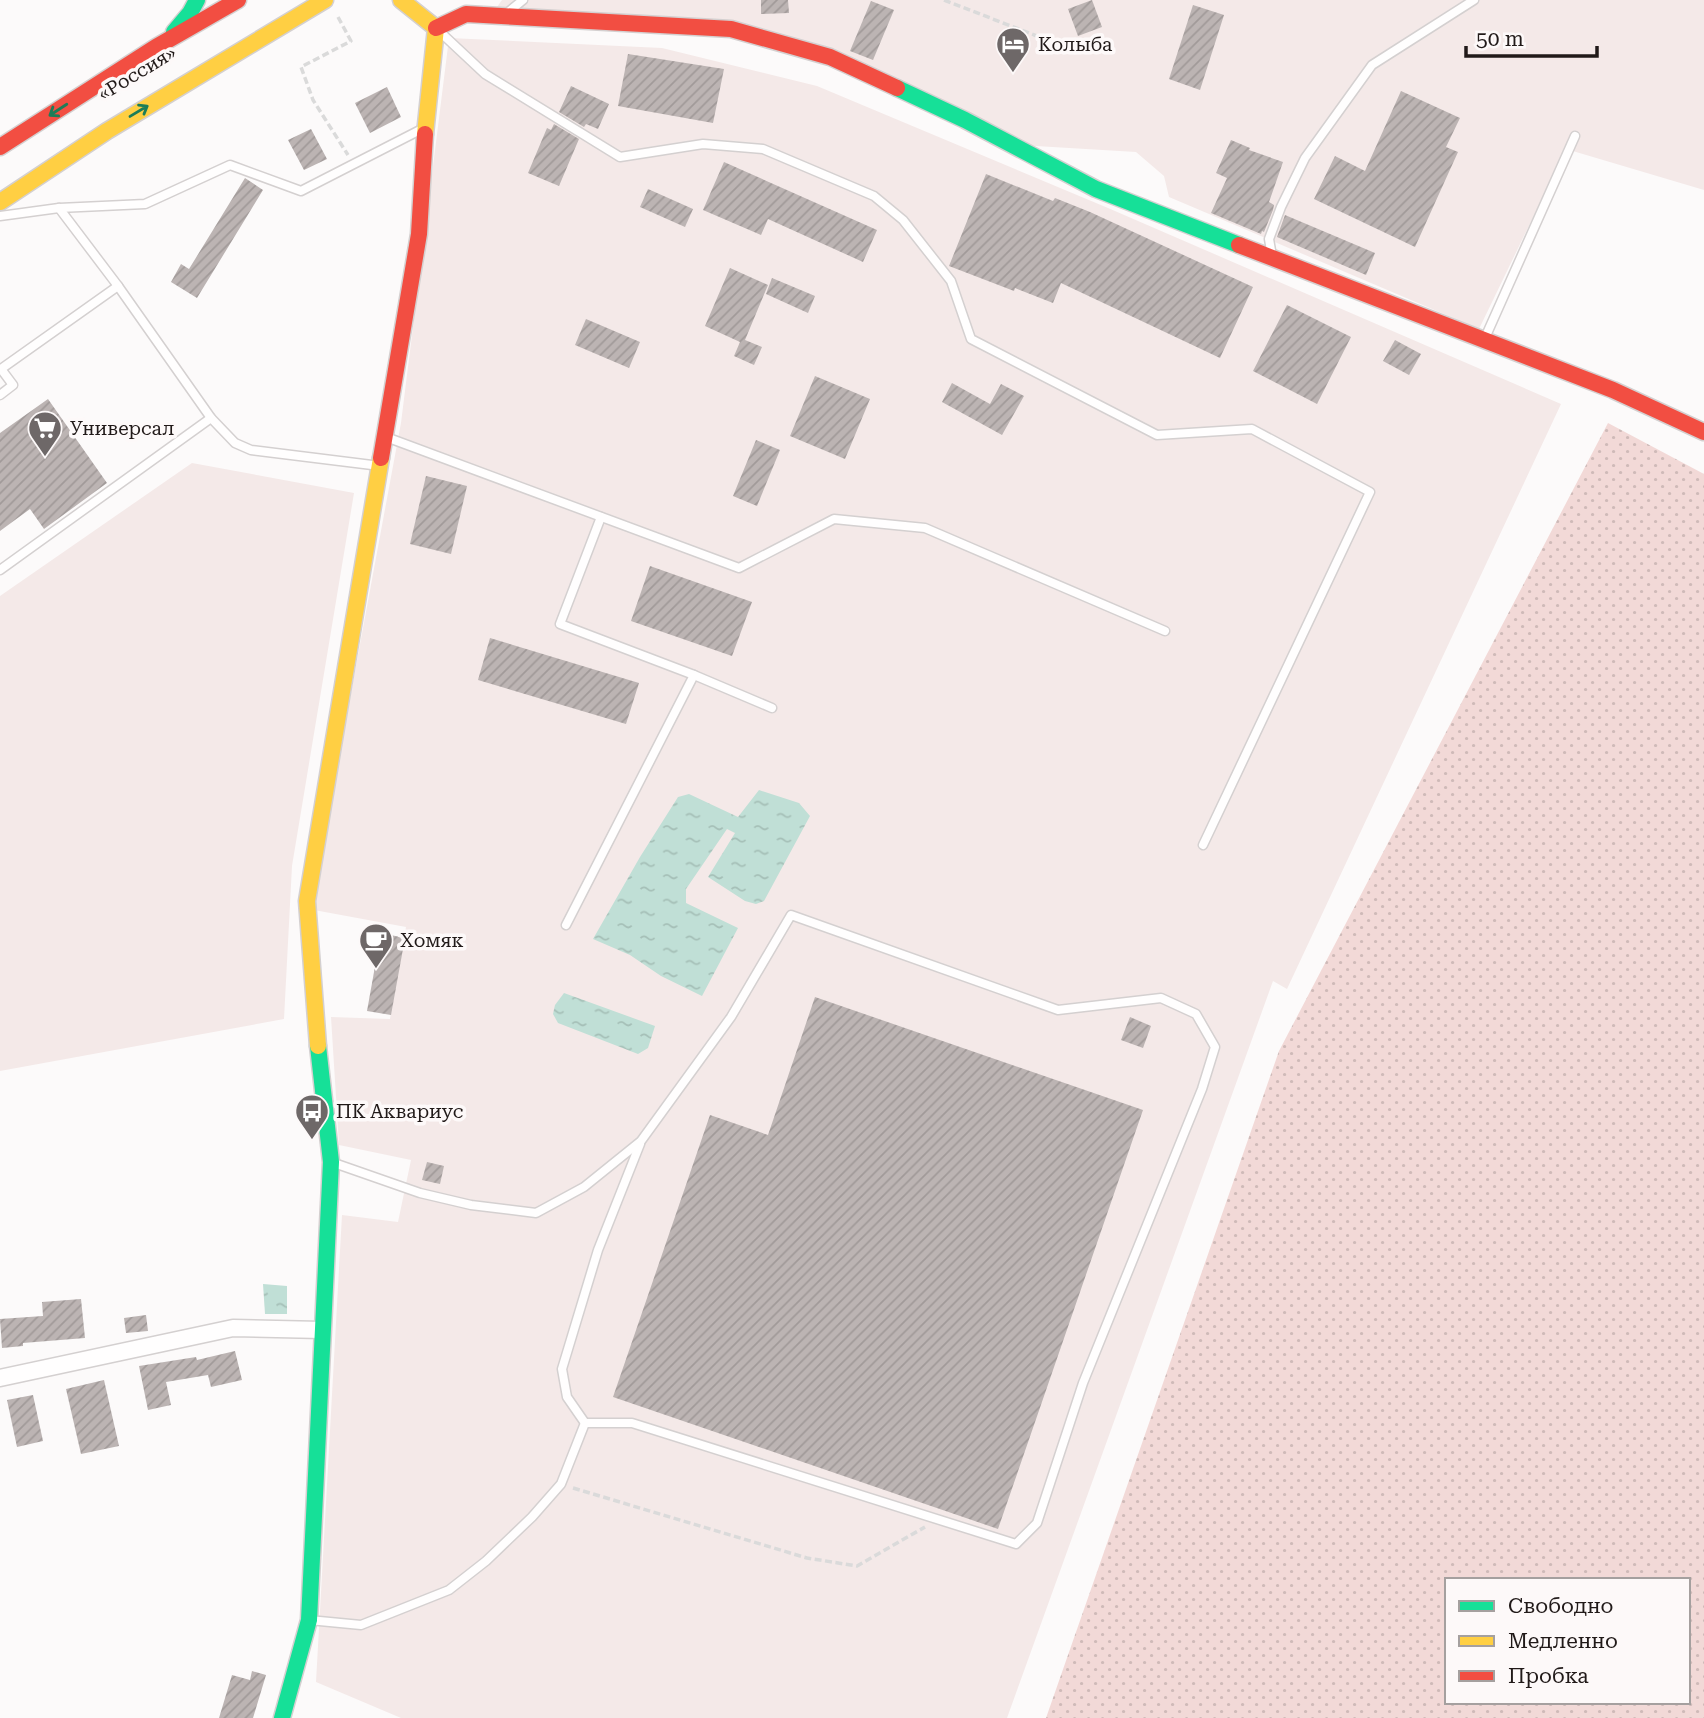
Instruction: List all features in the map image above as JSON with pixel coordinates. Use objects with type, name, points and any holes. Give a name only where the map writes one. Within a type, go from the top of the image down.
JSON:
[{"type":"main road","points":[[156,47],[182,24],[197,0]]},
{"type":"main road","name":"«Россия»","points":[[0,147],[156,47],[238,0]]},
{"type":"main road","name":"«Россия»","points":[[0,187],[100,120],[300,0]]},
{"type":"main road","points":[[401,0],[431,23]]},
{"type":"main road","points":[[0,202],[107,131],[330,5]]},
{"type":"main road","points":[[431,23],[466,14],[505,14],[731,29],[830,58],[965,120],[1096,190],[1613,390],[1704,432]]},
{"type":"main road","points":[[282,1718],[309,1620],[331,1162],[313,1005],[307,901],[419,234],[431,23]]},
{"type":"street","points":[[425,0],[431,23]]},
{"type":"street","points":[[0,1378],[233,1328],[322,1330]]},
{"type":"lane","points":[[505,14],[523,0]]},
{"type":"lane","points":[[1272,259],[1269,239],[1305,158],[1372,65],[1474,0]]},
{"type":"lane","points":[[431,23],[485,74],[620,157],[703,144],[763,149],[874,196],[903,220],[951,281],[971,339],[1157,435],[1252,429],[1370,492],[1203,845]]},
{"type":"lane","points":[[0,216],[59,208],[145,204],[230,165],[301,191],[425,127]]},
{"type":"lane","points":[[1484,341],[1575,136]]},
{"type":"lane","points":[[59,208],[211,418],[235,443],[251,450],[381,466]]},
{"type":"lane","points":[[0,394],[13,386],[1,369],[118,286]]},
{"type":"lane","points":[[0,570],[211,418]]},
{"type":"lane","points":[[386,438],[739,568],[834,520],[925,528],[1165,631]]},
{"type":"lane","points":[[601,517],[560,624],[695,675],[772,708]]},
{"type":"lane","points":[[566,925],[695,675]]},
{"type":"lane","points":[[791,915],[1058,1010],[1161,998],[1196,1014],[1215,1047],[1205,1078],[1083,1383],[1037,1523],[1016,1544],[632,1423],[585,1423],[567,1397],[562,1369],[598,1250],[641,1141],[731,1017],[791,915]]},
{"type":"lane","points":[[331,1162],[421,1193],[471,1205],[536,1213],[584,1187],[641,1141]]},
{"type":"lane","points":[[309,1620],[361,1625],[449,1590],[486,1561],[532,1517],[561,1484],[585,1423]]},
{"type":"path","points":[[944,0],[1065,47],[1080,42]]},
{"type":"path","points":[[330,5],[351,41],[300,67],[313,100],[354,164]]},
{"type":"path","points":[[561,1484],[807,1558],[857,1566],[938,1519]]},
{"type":"shaded area","points":[[502,0],[1704,0],[1704,190],[1566,149],[1479,329],[1169,197],[1164,176],[1136,152],[1019,145],[830,58],[733,37],[489,18]]},
{"type":"shaded area","points":[[449,38],[662,48],[817,86],[1108,208],[1561,404],[1287,989],[1273,981],[1007,1718],[401,1718],[316,1682],[342,1215],[398,1222],[411,1160],[339,1145],[331,1017],[390,1019],[406,927],[314,910],[401,423]]},
{"type":"shaded area","points":[[1608,423],[1704,474],[1704,1718],[1046,1718],[1279,1051]]},
{"type":"shaded area","points":[[192,463],[354,493],[292,866],[284,1019],[0,1071],[0,596]]},
{"type":"water","points":[[759,790],[799,803],[810,816],[764,901],[756,904],[745,901],[708,877],[735,833],[727,829],[686,889],[686,903],[738,928],[702,996],[661,976],[630,955],[593,939],[678,797],[689,794],[738,817]]},
{"type":"water","points":[[564,993],[655,1026],[648,1048],[638,1054],[558,1023],[553,1014],[555,1005]]},
{"type":"water","points":[[263,1284],[287,1286],[287,1314],[265,1314]]},
{"type":"building","points":[[761,0],[788,0],[789,13],[761,14]]},
{"type":"building","points":[[1092,0],[1102,27],[1078,36],[1068,9]]},
{"type":"building","points":[[871,1],[894,10],[873,60],[850,51]]},
{"type":"building","points":[[1193,5],[1224,15],[1200,90],[1169,79]]},
{"type":"building","points":[[628,54],[724,69],[713,123],[618,106]]},
{"type":"building","points":[[571,86],[609,104],[598,129],[586,124],[584,127],[559,112]]},
{"type":"building","points":[[387,87],[401,117],[370,133],[355,103]]},
{"type":"building","points":[[1401,91],[1460,118],[1446,147],[1458,152],[1415,247],[1314,199],[1335,156],[1365,171]]},
{"type":"building","points":[[554,124],[579,139],[559,186],[528,173],[547,128],[551,130]]},
{"type":"building","points":[[311,129],[327,159],[304,170],[288,140]]},
{"type":"building","points":[[1231,140],[1250,148],[1249,150],[1283,162],[1269,202],[1274,205],[1273,210],[1261,234],[1211,213],[1227,178],[1216,173]]},
{"type":"building","points":[[724,162],[877,230],[863,262],[768,219],[761,235],[703,210]]},
{"type":"building","points":[[986,174],[1053,201],[1055,198],[1090,212],[1253,287],[1220,358],[1061,283],[1053,303],[949,266]]},
{"type":"building","points":[[245,178],[263,190],[197,298],[171,282],[181,264],[189,269]]},
{"type":"building","points":[[648,189],[693,209],[685,227],[640,207]]},
{"type":"building","points":[[1285,215],[1375,253],[1366,275],[1277,237]]},
{"type":"building","points":[[730,268],[768,285],[745,340],[762,347],[754,365],[734,356],[740,342],[705,326]]},
{"type":"building","points":[[772,278],[815,296],[808,313],[766,294]]},
{"type":"building","points":[[1287,305],[1351,337],[1317,404],[1253,371]]},
{"type":"building","points":[[586,319],[640,342],[629,368],[575,345]]},
{"type":"building","points":[[1395,340],[1421,354],[1409,375],[1383,361]]},
{"type":"building","points":[[815,376],[870,399],[845,459],[790,436]]},
{"type":"building","points":[[952,383],[990,404],[1001,384],[1024,396],[1002,435],[942,402]]},
{"type":"building","name":"Универсал","points":[[48,399],[107,483],[44,529],[30,509],[0,531],[0,433]]},
{"type":"building","points":[[756,440],[780,450],[757,506],[733,496]]},
{"type":"building","points":[[426,476],[467,486],[451,554],[410,544]]},
{"type":"building","points":[[650,566],[752,602],[732,656],[631,621]]},
{"type":"building","points":[[490,638],[639,683],[626,724],[478,680]]},
{"type":"building","points":[[381,933],[405,938],[391,1015],[367,1011]]},
{"type":"building","points":[[815,997],[1143,1110],[998,1529],[613,1397],[710,1115],[768,1135]]},
{"type":"building","points":[[1130,1017],[1151,1026],[1143,1048],[1121,1040]]},
{"type":"building","points":[[427,1162],[444,1166],[440,1184],[422,1180]]},
{"type":"building","points":[[81,1299],[85,1338],[23,1343],[23,1346],[2,1348],[0,1319],[43,1316],[42,1302]]},
{"type":"building","points":[[146,1315],[148,1331],[126,1333],[124,1318]]},
{"type":"building","points":[[235,1351],[242,1380],[211,1387],[208,1375],[166,1382],[171,1405],[148,1410],[139,1366],[196,1357],[197,1360]]},
{"type":"building","points":[[104,1380],[119,1446],[81,1454],[66,1389]]},
{"type":"building","points":[[33,1395],[43,1441],[17,1447],[7,1400]]},
{"type":"building","points":[[252,1671],[266,1675],[253,1718],[219,1718],[232,1675],[250,1680]]},
{"type":"traffic: fast","points":[[174,32],[197,0]]},
{"type":"traffic: fast","points":[[897,88],[965,120],[1096,189],[1239,245]]},
{"type":"traffic: fast","points":[[282,1718],[309,1620],[331,1162],[318,1046]]},
{"type":"traffic: slow","points":[[0,202],[107,131],[325,0]]},
{"type":"traffic: slow","points":[[401,0],[436,28],[425,134]]},
{"type":"traffic: slow","points":[[318,1046],[307,901],[381,458]]},
{"type":"traffic: jam","points":[[0,147],[156,47],[238,0]]},
{"type":"traffic: jam","points":[[436,28],[466,14],[731,29],[830,57],[897,88]]},
{"type":"traffic: jam","points":[[381,458],[419,234],[425,134]]},
{"type":"traffic: jam","points":[[1239,245],[1613,390],[1704,432]]},
{"type":"place","name":"Колыба","points":[[1013,74]]},
{"type":"place","name":"Универсал","points":[[45,458]]},
{"type":"place","name":"Хомяк","points":[[376,970]]},
{"type":"place","name":"ПК Аквариус","points":[[312,1141]]}]
